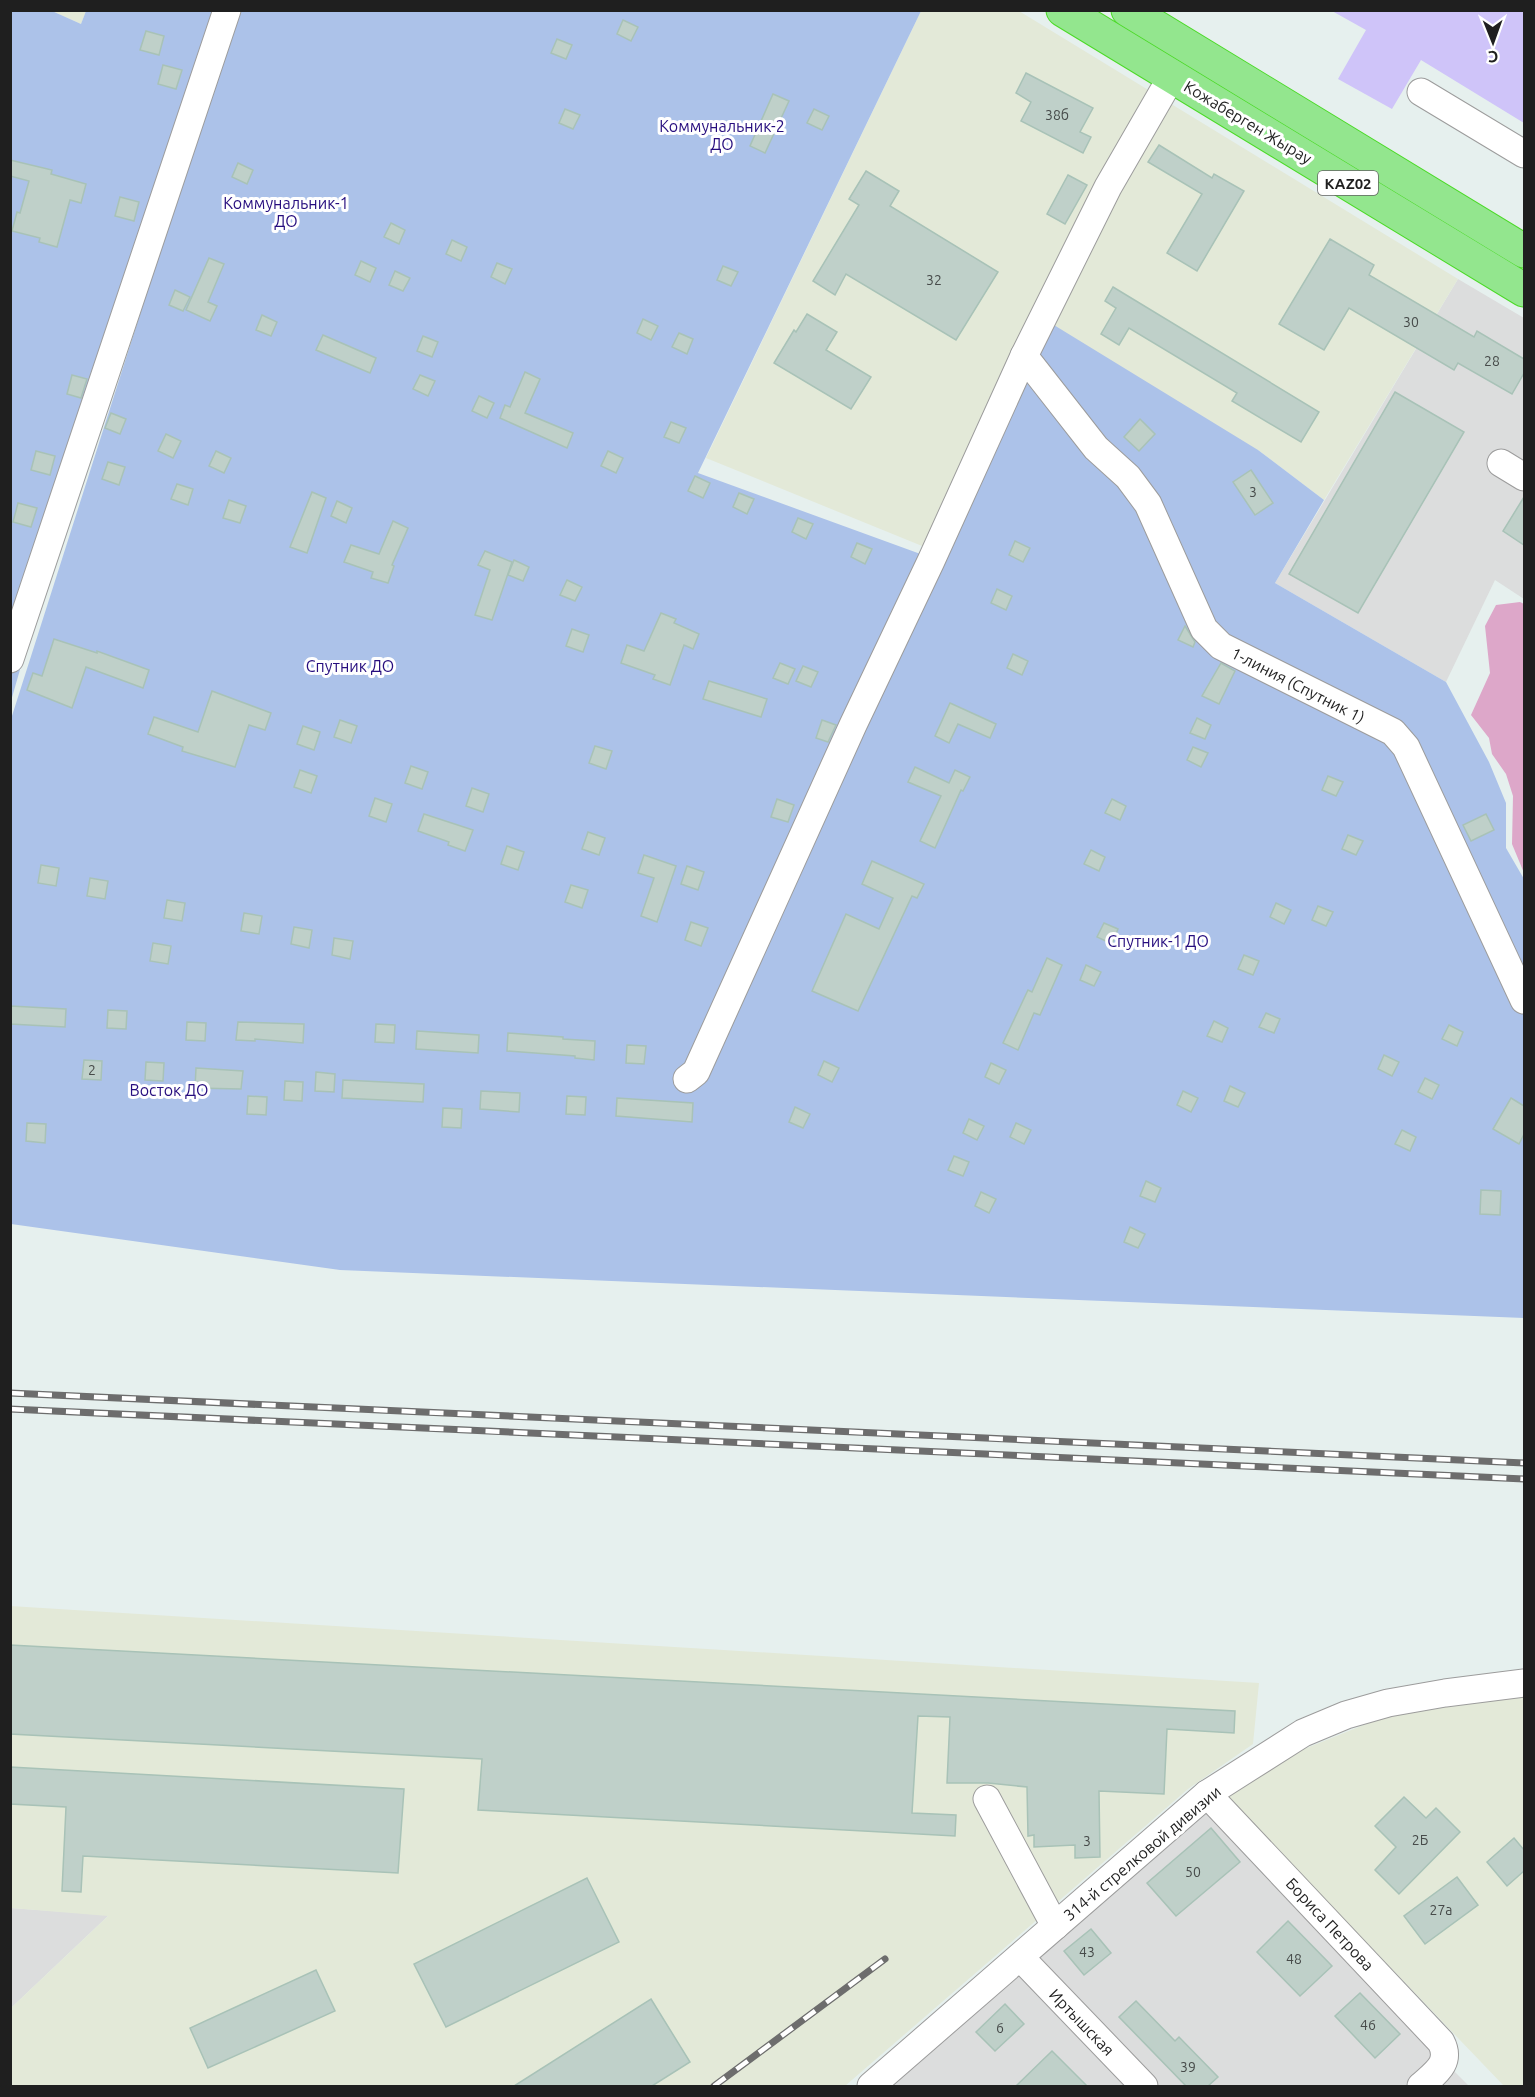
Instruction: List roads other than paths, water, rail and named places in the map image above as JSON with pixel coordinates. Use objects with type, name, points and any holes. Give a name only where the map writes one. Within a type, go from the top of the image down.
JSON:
[{"type":"highway","name":"Кожаберген Жырау","points":[[1063,10],[1524,290]]},
{"type":"highway","name":"Кожаберген Жырау","points":[[1128,10],[1524,251]]},
{"type":"street","points":[[10,659],[227,10]]},
{"type":"street","points":[[687,1079],[696,1072],[1024,356],[1108,187],[1172,76]]},
{"type":"street","points":[[1420,92],[1524,154]]},
{"type":"street","name":"1-линия (Спутник 1)","points":[[1024,356],[1096,448],[1128,477],[1148,504],[1204,629],[1221,646],[1393,732],[1406,747],[1524,1000]]},
{"type":"street","points":[[1501,463],[1524,477]]},
{"type":"street","name":"314-й стрелковой дивизии","points":[[871,2086],[1207,1794],[1304,1733],[1346,1715],[1388,1703],[1524,1683]]},
{"type":"street","name":"Бориса Петрова","points":[[1207,1794],[1442,2042],[1446,2056],[1440,2068],[1421,2086]]},
{"type":"street","points":[[987,1800],[1055,1926]]},
{"type":"street","name":"Иртышская","points":[[1020,1957],[1144,2086]]},
{"type":"railway","points":[[10,1393],[1524,1463]]},
{"type":"railway","points":[[10,1409],[1524,1479]]},
{"type":"railway","points":[[714,2086],[885,1959]]},
{"type":"park label","name":"Коммунальник-2 ДО","points":[[722,135]]},
{"type":"park label","name":"Коммунальник-1 ДО","points":[[286,212]]},
{"type":"park label","name":"Спутник ДО","points":[[350,666]]},
{"type":"park label","name":"Спутник-1 ДО","points":[[1158,941]]},
{"type":"park label","name":"Восток ДО","points":[[169,1090]]}]
